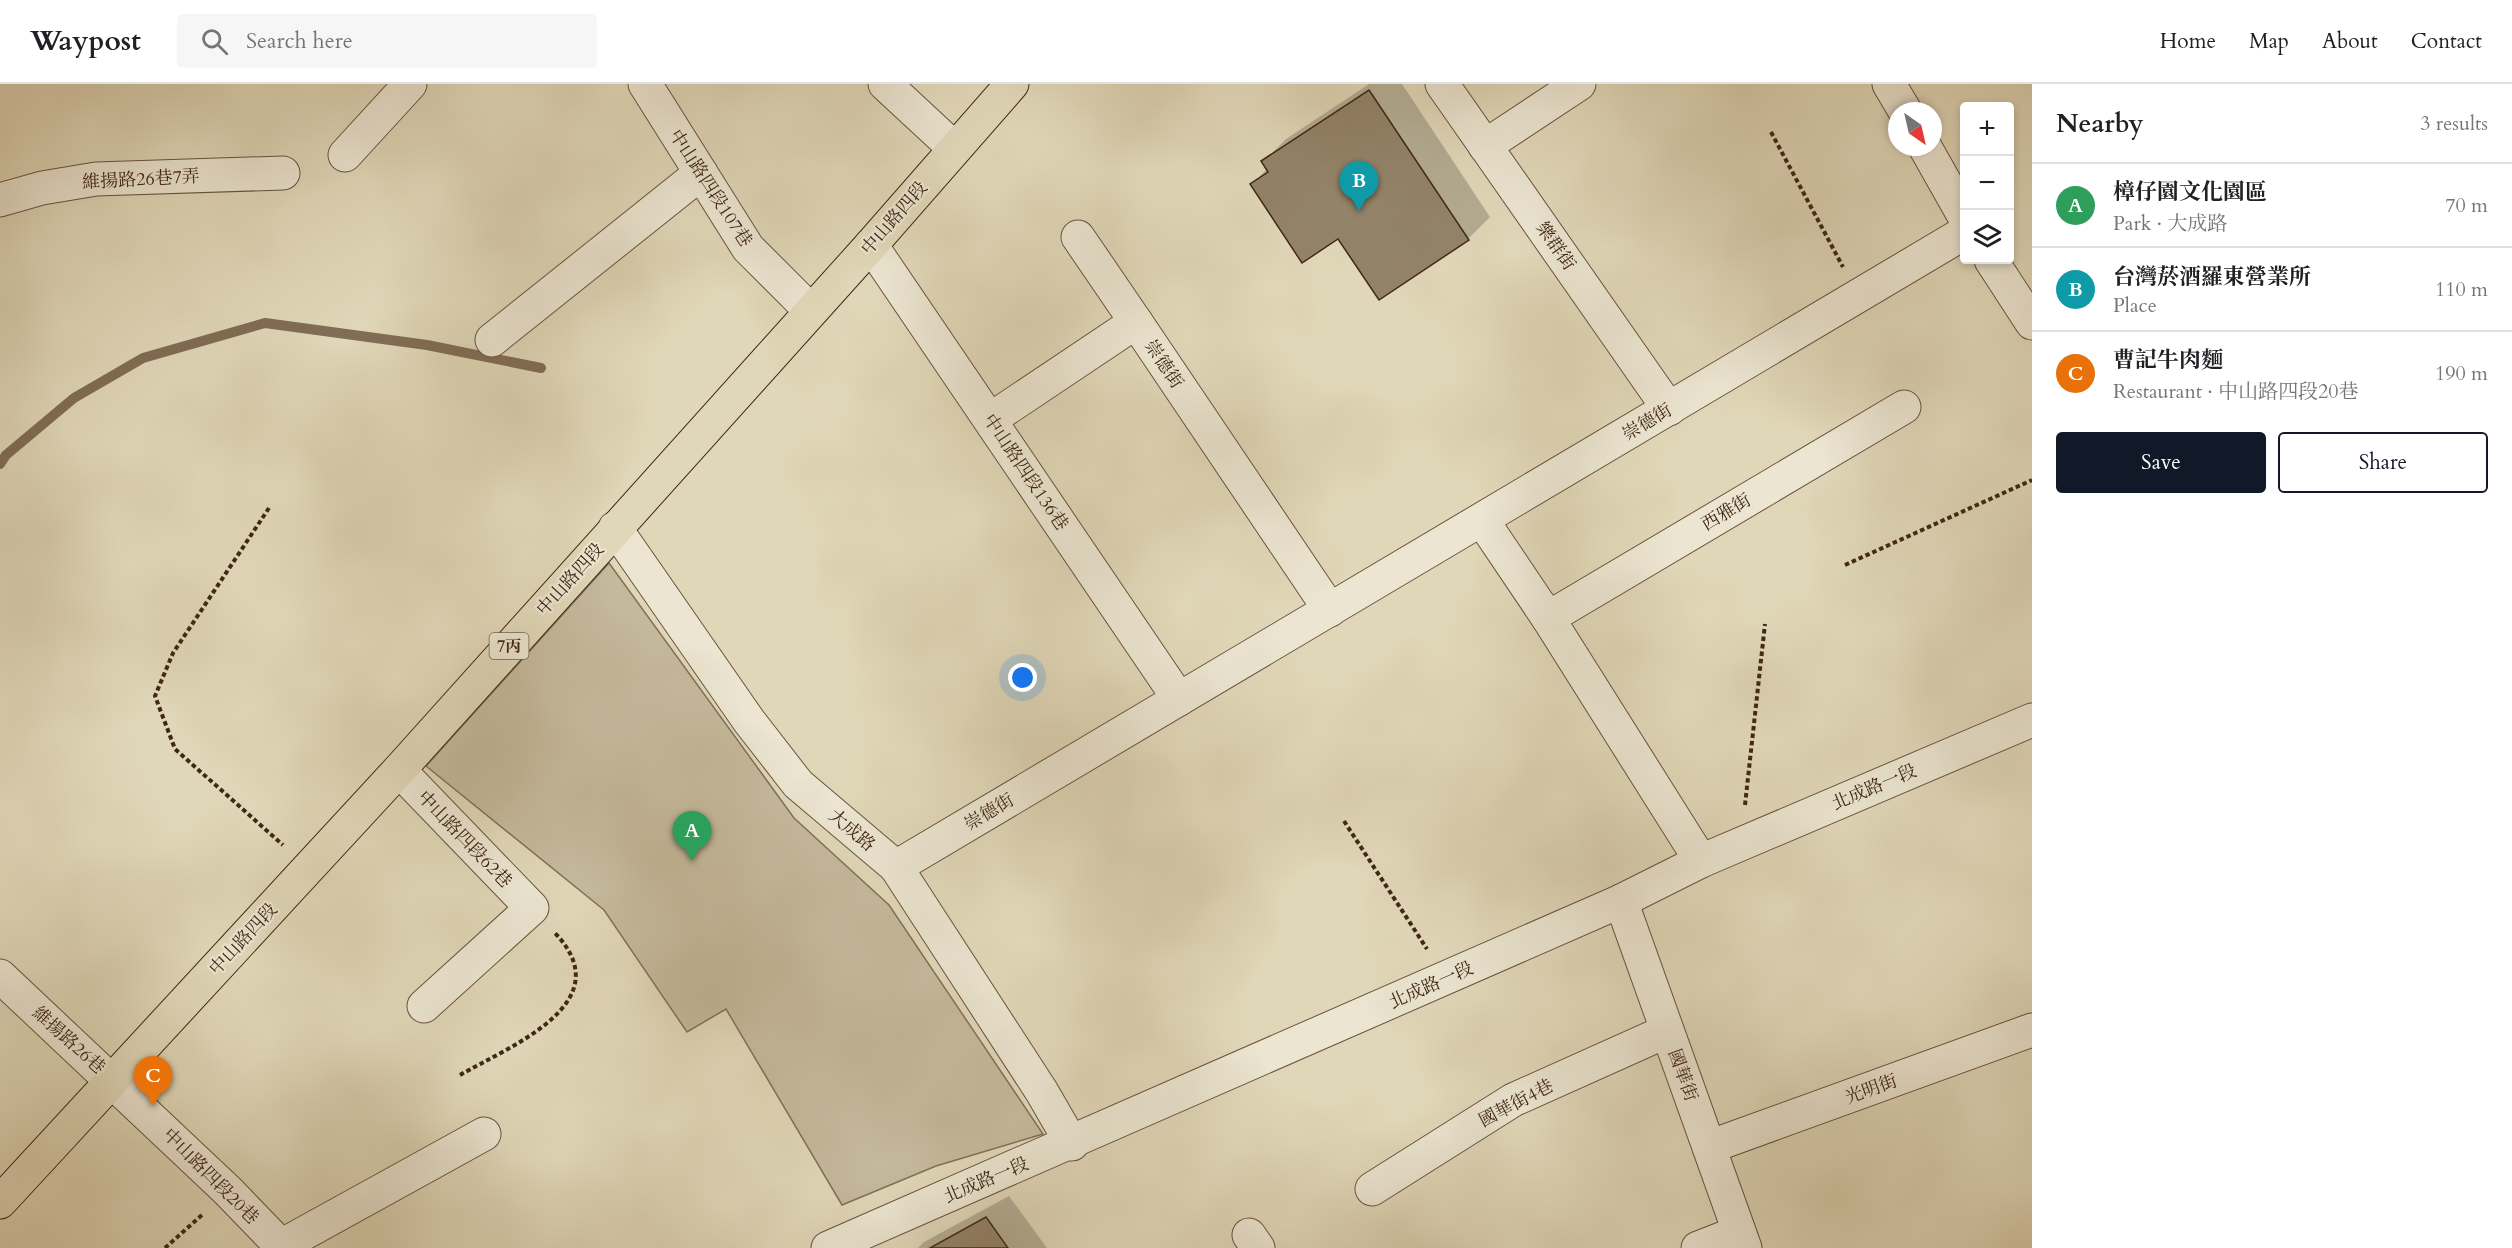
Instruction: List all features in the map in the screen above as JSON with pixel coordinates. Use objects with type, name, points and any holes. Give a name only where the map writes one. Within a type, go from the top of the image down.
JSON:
[{"type":"main road","name":"中山路四段","points":[[0,1202],[399,770],[871,246],[1012,84]]},
{"type":"street","points":[[345,155],[410,84]]},
{"type":"street","name":"中山路四段107巷","points":[[645,84],[748,248],[811,311]]},
{"type":"street","points":[[885,84],[954,148]]},
{"type":"street","name":"樂群街","points":[[1442,84],[1669,409]]},
{"type":"street","points":[[1485,146],[1579,84]]},
{"type":"street","points":[[1889,84],[1900,102]]},
{"type":"street","points":[[1930,156],[1962,210]]},
{"type":"street","name":"維揚路26巷7弄","points":[[0,200],[42,188],[96,179],[284,173]]},
{"type":"street","points":[[492,340],[701,173]]},
{"type":"street","name":"崇德街","points":[[896,867],[1960,236]]},
{"type":"street","points":[[1078,237],[1136,322]]},
{"type":"street","name":"中山路四段136巷","points":[[871,246],[991,419],[1179,699]]},
{"type":"street","points":[[1994,264],[2032,323]]},
{"type":"street","name":"崇德街","points":[[991,419],[1136,322],[1330,610]]},
{"type":"street","name":"西雅街","points":[[1548,618],[1904,407]]},
{"type":"street","points":[[1482,520],[1548,618],[1701,861]]},
{"type":"street","name":"大成路","points":[[615,528],[748,721],[798,784],[896,867],[1042,1092],[1072,1144]]},
{"type":"street","name":"北成路一段","points":[[828,1248],[1072,1144],[1621,902],[1701,861],[2032,720]]},
{"type":"street","name":"中山路四段62巷","points":[[399,770],[532,908]]},
{"type":"street","name":"國華街","points":[[1621,902],[1742,1240]]},
{"type":"street","points":[[424,1006],[532,908]]},
{"type":"street","name":"維揚路26巷","points":[[0,976],[112,1079]]},
{"type":"street","name":"光明街","points":[[1709,1147],[2032,1030]]},
{"type":"street","name":"國華街4巷","points":[[1372,1189],[1513,1100],[1667,1031]]},
{"type":"street","name":"中山路四段20巷","points":[[112,1079],[228,1191],[282,1247]]},
{"type":"street","points":[[282,1247],[484,1134]]},
{"type":"street","points":[[1698,1248],[1742,1240]]},
{"type":"path","points":[[1771,132],[1859,296]]},
{"type":"path","points":[[1845,565],[2032,480]]},
{"type":"path","points":[[269,508],[174,653],[155,696],[174,749],[309,867]]},
{"type":"path","points":[[1740,844],[1765,624]]},
{"type":"path","points":[[1344,822],[1446,979]]},
{"type":"path","points":[[460,1075],[542,1028],[566,1005],[574,992],[578,975],[574,957],[564,942],[532,908]]},
{"type":"path","points":[[165,1248],[228,1191]]},
{"type":"shaded area","points":[[609,563],[794,818],[889,905],[1043,1134],[936,1166],[842,1205],[726,1009],[687,1032],[604,910],[426,766]]},
{"type":"building","points":[[1369,90],[1469,240],[1379,300],[1338,239],[1302,263],[1250,184],[1268,172],[1261,161]]},
{"type":"building","points":[[986,1217],[1008,1248],[930,1248]]},
{"type":"waterway","points":[[0,464],[6,455],[74,398],[143,358],[265,323],[427,345],[541,368]]},
{"type":"place","name":"台灣菸酒羅東營業所","points":[[1359,211]]},
{"type":"place","name":"樟仔園文化園區","points":[[692,861]]},
{"type":"place","name":"曹記牛肉麵","points":[[153,1106]]}]
